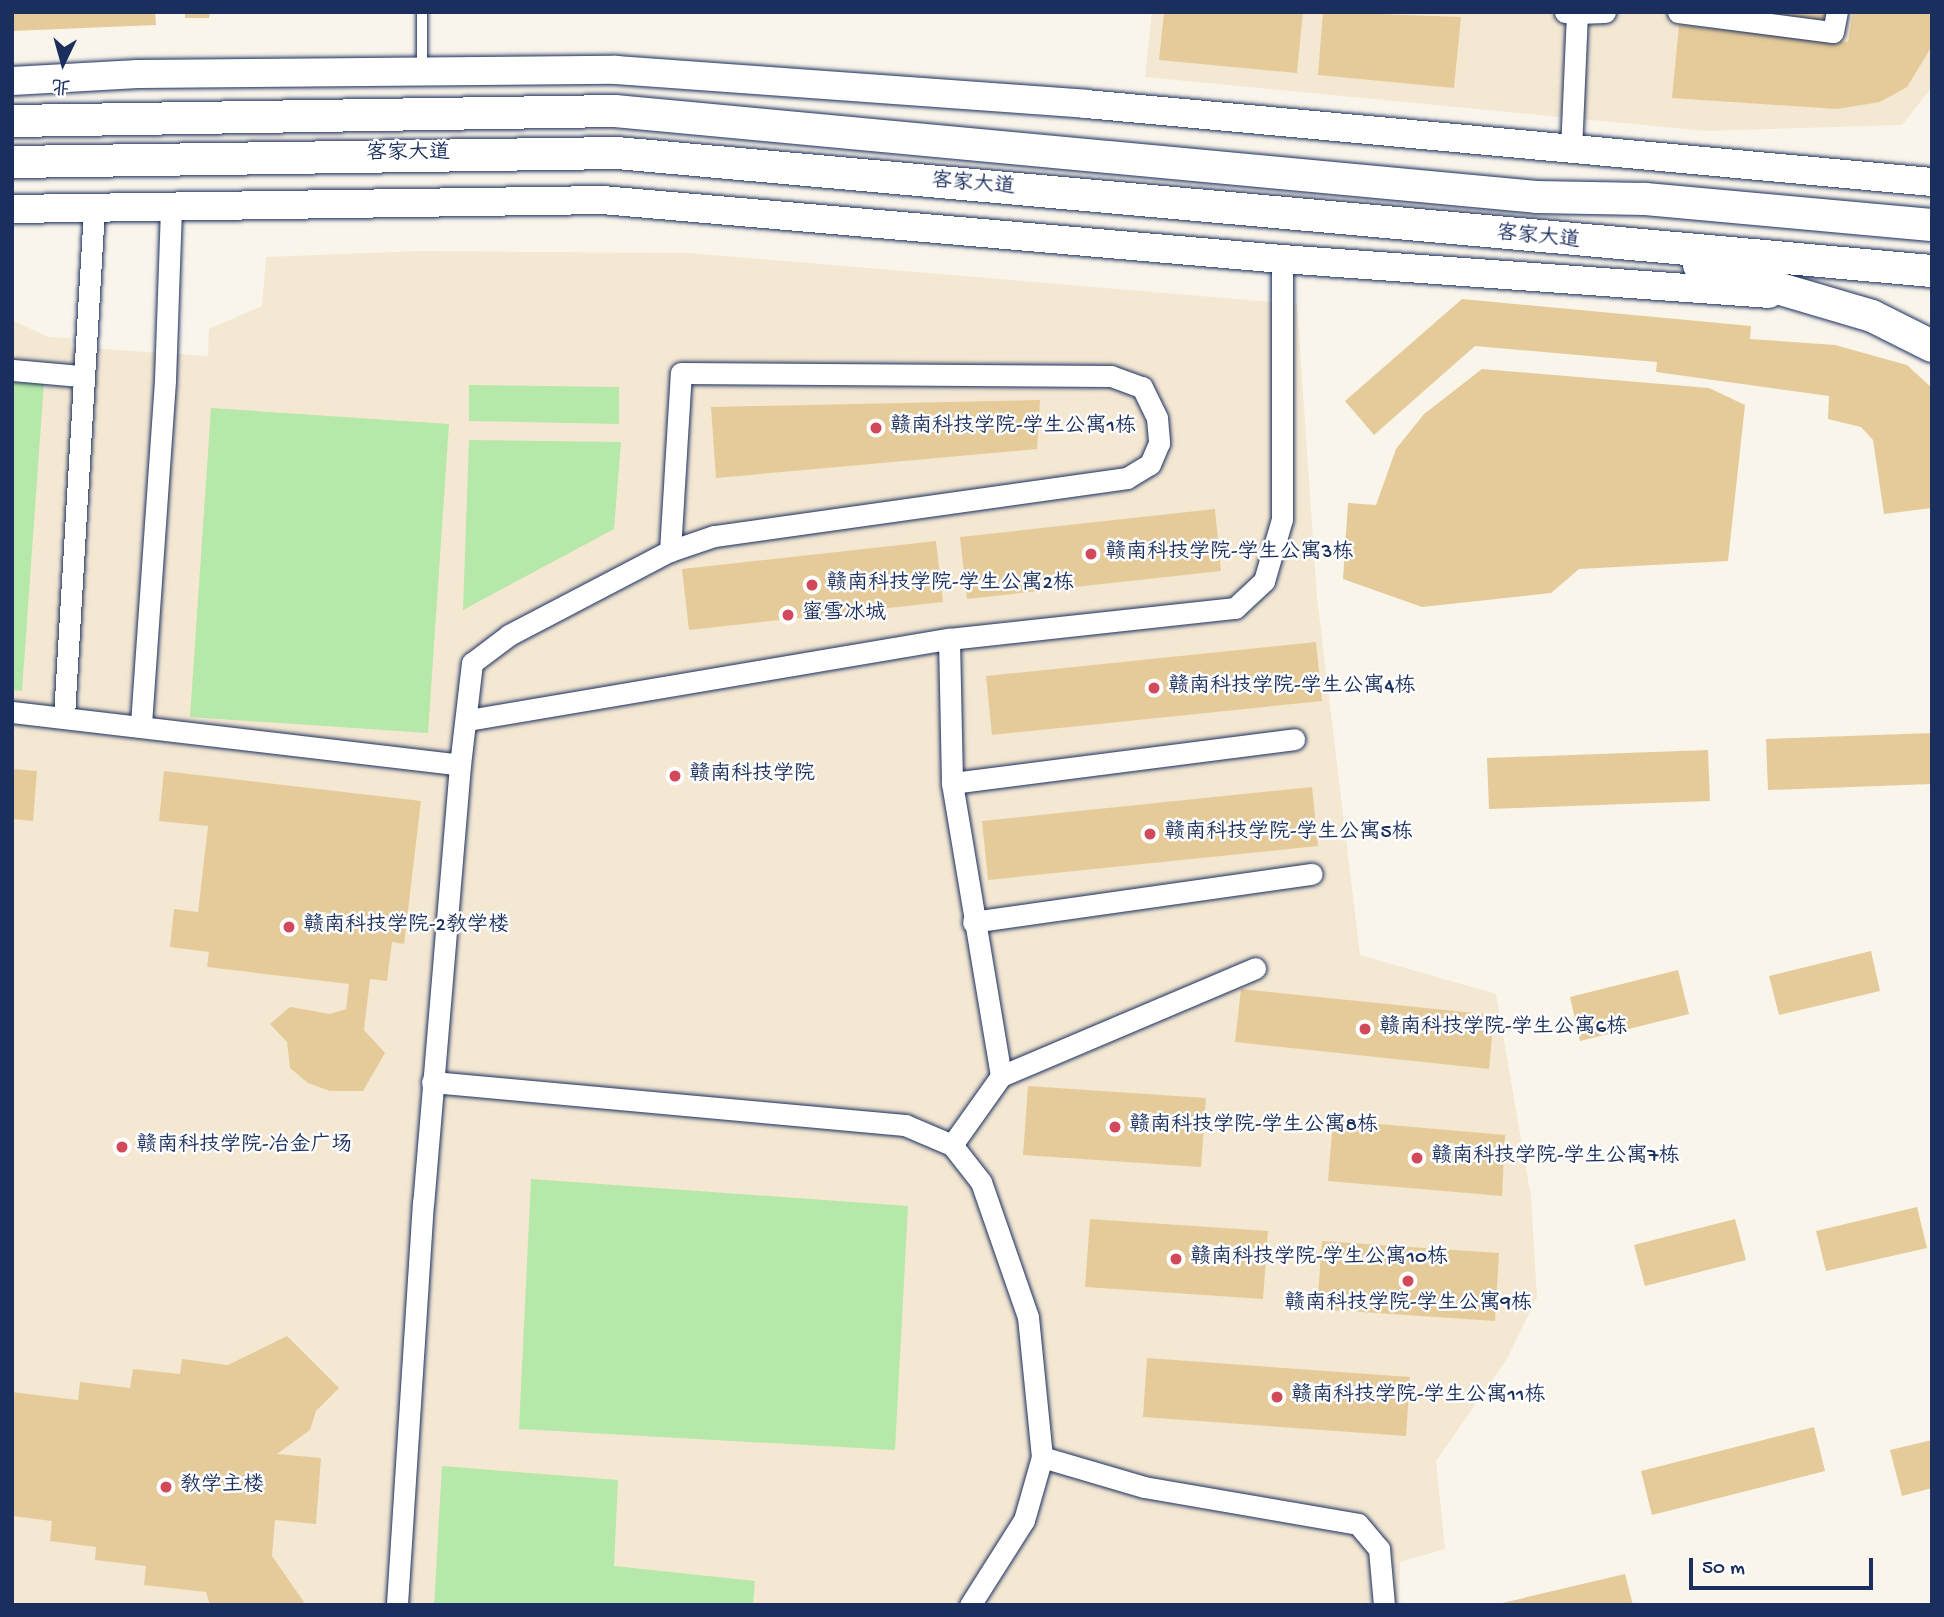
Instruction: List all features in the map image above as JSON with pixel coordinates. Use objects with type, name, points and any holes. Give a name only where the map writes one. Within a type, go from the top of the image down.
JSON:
[{"type":"main road","name":"客家大道","points":[[12,121],[615,111],[1536,197],[1645,199],[1932,225]]},
{"type":"main road","name":"客家大道","points":[[12,162],[617,153],[1655,250],[1932,271]]},
{"type":"main road","points":[[1655,250],[1791,296],[1872,316],[1932,346]]},
{"type":"street","points":[[1565,12],[1605,12]]},
{"type":"street","points":[[1678,12],[1833,32],[1837,12]]},
{"type":"street","points":[[1570,149],[1577,13]]},
{"type":"street","points":[[12,80],[630,71],[1086,104],[1932,182]]},
{"type":"street","points":[[12,209],[602,200],[1282,259],[1791,296]]},
{"type":"street","points":[[141,724],[165,380],[170,206]]},
{"type":"street","points":[[64,716],[93,209]]},
{"type":"street","points":[[468,720],[949,639],[1235,608],[1264,581],[1282,519],[1282,259]]},
{"type":"street","points":[[12,370],[82,376]]},
{"type":"street","points":[[397,1605],[432,1082],[460,765],[468,720],[472,663],[509,635],[670,551],[714,536],[1127,478],[1150,464],[1159,443],[1157,418],[1142,387],[1111,376],[681,373],[670,551]]},
{"type":"street","points":[[949,639],[952,783],[973,922],[1001,1076]]},
{"type":"street","points":[[12,712],[141,724],[460,765]]},
{"type":"street","points":[[952,783],[1294,739]]},
{"type":"street","points":[[973,922],[1312,874]]},
{"type":"street","points":[[951,1145],[1001,1076],[1255,968]]},
{"type":"street","points":[[432,1082],[905,1125],[951,1145],[981,1182],[1028,1317],[1042,1457],[1024,1520],[970,1605]]},
{"type":"street","points":[[1042,1457],[1144,1487],[1358,1524],[1380,1549],[1384,1605]]},
{"type":"lane","points":[[422,12],[422,72]]},
{"type":"shaded area","points":[[1152,12],[1932,12],[1932,87],[1902,125],[1706,131],[1145,77]]},
{"type":"shaded area","name":"赣南科技学院","points":[[419,251],[689,253],[1297,304],[1317,597],[1360,955],[1496,994],[1531,1197],[1537,1297],[1507,1359],[1436,1461],[1445,1549],[1400,1562],[1399,1605],[12,1605],[12,320],[48,337],[70,338],[71,347],[208,356],[209,329],[262,306],[266,257]]},
{"type":"green space","points":[[12,380],[44,382],[22,691],[12,690]]},
{"type":"green space","points":[[469,385],[619,387],[619,424],[469,421]]},
{"type":"green space","points":[[211,408],[449,424],[428,733],[190,717]]},
{"type":"green space","points":[[469,440],[621,442],[614,529],[463,610]]},
{"type":"green space","points":[[531,1179],[908,1206],[895,1450],[519,1429]]},
{"type":"green space","points":[[442,1466],[618,1480],[614,1566],[755,1581],[753,1605],[434,1605]]},
{"type":"building","points":[[12,12],[155,12],[156,25],[12,31]]},
{"type":"building","points":[[185,12],[210,12],[209,18],[185,18]]},
{"type":"building","points":[[1164,12],[1303,12],[1297,73],[1159,60]]},
{"type":"building","points":[[1323,12],[1461,17],[1454,88],[1318,75]]},
{"type":"building","points":[[1752,12],[1826,12],[1823,26]]},
{"type":"building","points":[[1853,12],[1932,12],[1932,46],[1907,87],[1880,102],[1837,109],[1672,98],[1679,25],[1848,42]]},
{"type":"building","points":[[1462,299],[1751,326],[1750,339],[1835,345],[1907,365],[1932,388],[1932,508],[1884,514],[1873,440],[1861,427],[1828,419],[1829,396],[1656,372],[1657,362],[1475,346],[1374,435],[1345,401]]},
{"type":"building","points":[[1482,369],[1709,388],[1745,405],[1728,561],[1579,569],[1551,593],[1422,607],[1343,579],[1348,503],[1376,505],[1396,449],[1424,414]]},
{"type":"building","name":"赣南科技学院-学生公寓1栋","points":[[1040,400],[1037,449],[716,478],[711,407]]},
{"type":"building","name":"赣南科技学院-学生公寓3栋","points":[[1215,509],[1221,571],[967,599],[960,537]]},
{"type":"building","name":"赣南科技学院-学生公寓2栋","points":[[936,541],[943,602],[689,630],[682,569]]},
{"type":"building","name":"赣南科技学院-学生公寓4栋","points":[[1316,642],[1322,701],[992,735],[986,676]]},
{"type":"building","points":[[1932,733],[1932,784],[1768,790],[1766,739]]},
{"type":"building","points":[[1708,750],[1710,801],[1489,809],[1487,758]]},
{"type":"building","points":[[12,769],[37,771],[33,821],[12,819]]},
{"type":"building","name":"赣南科技学院-2教学楼","points":[[164,771],[421,801],[404,944],[392,942],[387,981],[370,979],[364,1030],[385,1053],[363,1091],[330,1091],[308,1083],[290,1068],[287,1042],[270,1024],[290,1007],[330,1014],[346,1009],[349,984],[207,967],[209,952],[170,947],[174,909],[198,912],[208,826],[159,821]]},
{"type":"building","name":"赣南科技学院-学生公寓5栋","points":[[1312,787],[1318,846],[988,880],[982,821]]},
{"type":"building","points":[[1871,951],[1880,991],[1779,1015],[1769,976]]},
{"type":"building","points":[[1678,970],[1689,1014],[1580,1041],[1570,997]]},
{"type":"building","name":"赣南科技学院-学生公寓6栋","points":[[1241,989],[1494,1015],[1489,1069],[1235,1042]]},
{"type":"building","name":"赣南科技学院-学生公寓8栋","points":[[1028,1086],[1206,1098],[1201,1167],[1023,1155]]},
{"type":"building","name":"赣南科技学院-学生公寓7栋","points":[[1333,1120],[1505,1135],[1502,1196],[1328,1181]]},
{"type":"building","points":[[1917,1207],[1927,1248],[1826,1271],[1816,1231]]},
{"type":"building","name":"赣南科技学院-学生公寓10栋","points":[[1090,1219],[1268,1231],[1263,1299],[1085,1287]]},
{"type":"building","points":[[1735,1219],[1746,1260],[1645,1286],[1634,1245]]},
{"type":"building","name":"赣南科技学院-学生公寓9栋","points":[[1322,1241],[1499,1253],[1495,1321],[1317,1309]]},
{"type":"building","name":"教学主楼","points":[[287,1336],[339,1388],[316,1411],[310,1430],[277,1454],[321,1458],[316,1524],[275,1520],[272,1556],[304,1602],[300,1605],[210,1605],[206,1592],[144,1585],[146,1566],[95,1560],[96,1547],[50,1541],[52,1521],[12,1516],[12,1392],[78,1400],[80,1382],[130,1388],[133,1369],[180,1374],[182,1359],[228,1365]]},
{"type":"building","name":"赣南科技学院-学生公寓11栋","points":[[1147,1358],[1410,1377],[1406,1436],[1143,1417]]},
{"type":"building","points":[[1814,1427],[1825,1471],[1652,1515],[1641,1471]]},
{"type":"building","points":[[1932,1440],[1932,1488],[1902,1496],[1890,1450]]},
{"type":"building","points":[[1625,1574],[1633,1605],[1498,1605],[1498,1604]]},
{"type":"place","name":"赣南科技学院-学生公寓1栋","points":[[876,428]]},
{"type":"place","name":"赣南科技学院-学生公寓3栋","points":[[1091,554]]},
{"type":"place","name":"赣南科技学院-学生公寓2栋","points":[[812,585]]},
{"type":"place","name":"蜜雪冰城","points":[[788,615]]},
{"type":"place","name":"赣南科技学院-学生公寓4栋","points":[[1154,688]]},
{"type":"place","name":"赣南科技学院","points":[[675,776]]},
{"type":"place","name":"赣南科技学院-学生公寓5栋","points":[[1150,834]]},
{"type":"place","name":"赣南科技学院-2教学楼","points":[[289,927]]},
{"type":"place","name":"赣南科技学院-学生公寓6栋","points":[[1365,1029]]},
{"type":"place","name":"赣南科技学院-学生公寓8栋","points":[[1115,1127]]},
{"type":"place","name":"赣南科技学院-冶金广场","points":[[122,1147]]},
{"type":"place","name":"赣南科技学院-学生公寓7栋","points":[[1417,1158]]},
{"type":"place","name":"赣南科技学院-学生公寓10栋","points":[[1176,1259]]},
{"type":"place","name":"赣南科技学院-学生公寓9栋","points":[[1408,1281]]},
{"type":"place","name":"赣南科技学院-学生公寓11栋","points":[[1277,1397]]},
{"type":"place","name":"教学主楼","points":[[166,1487]]}]
